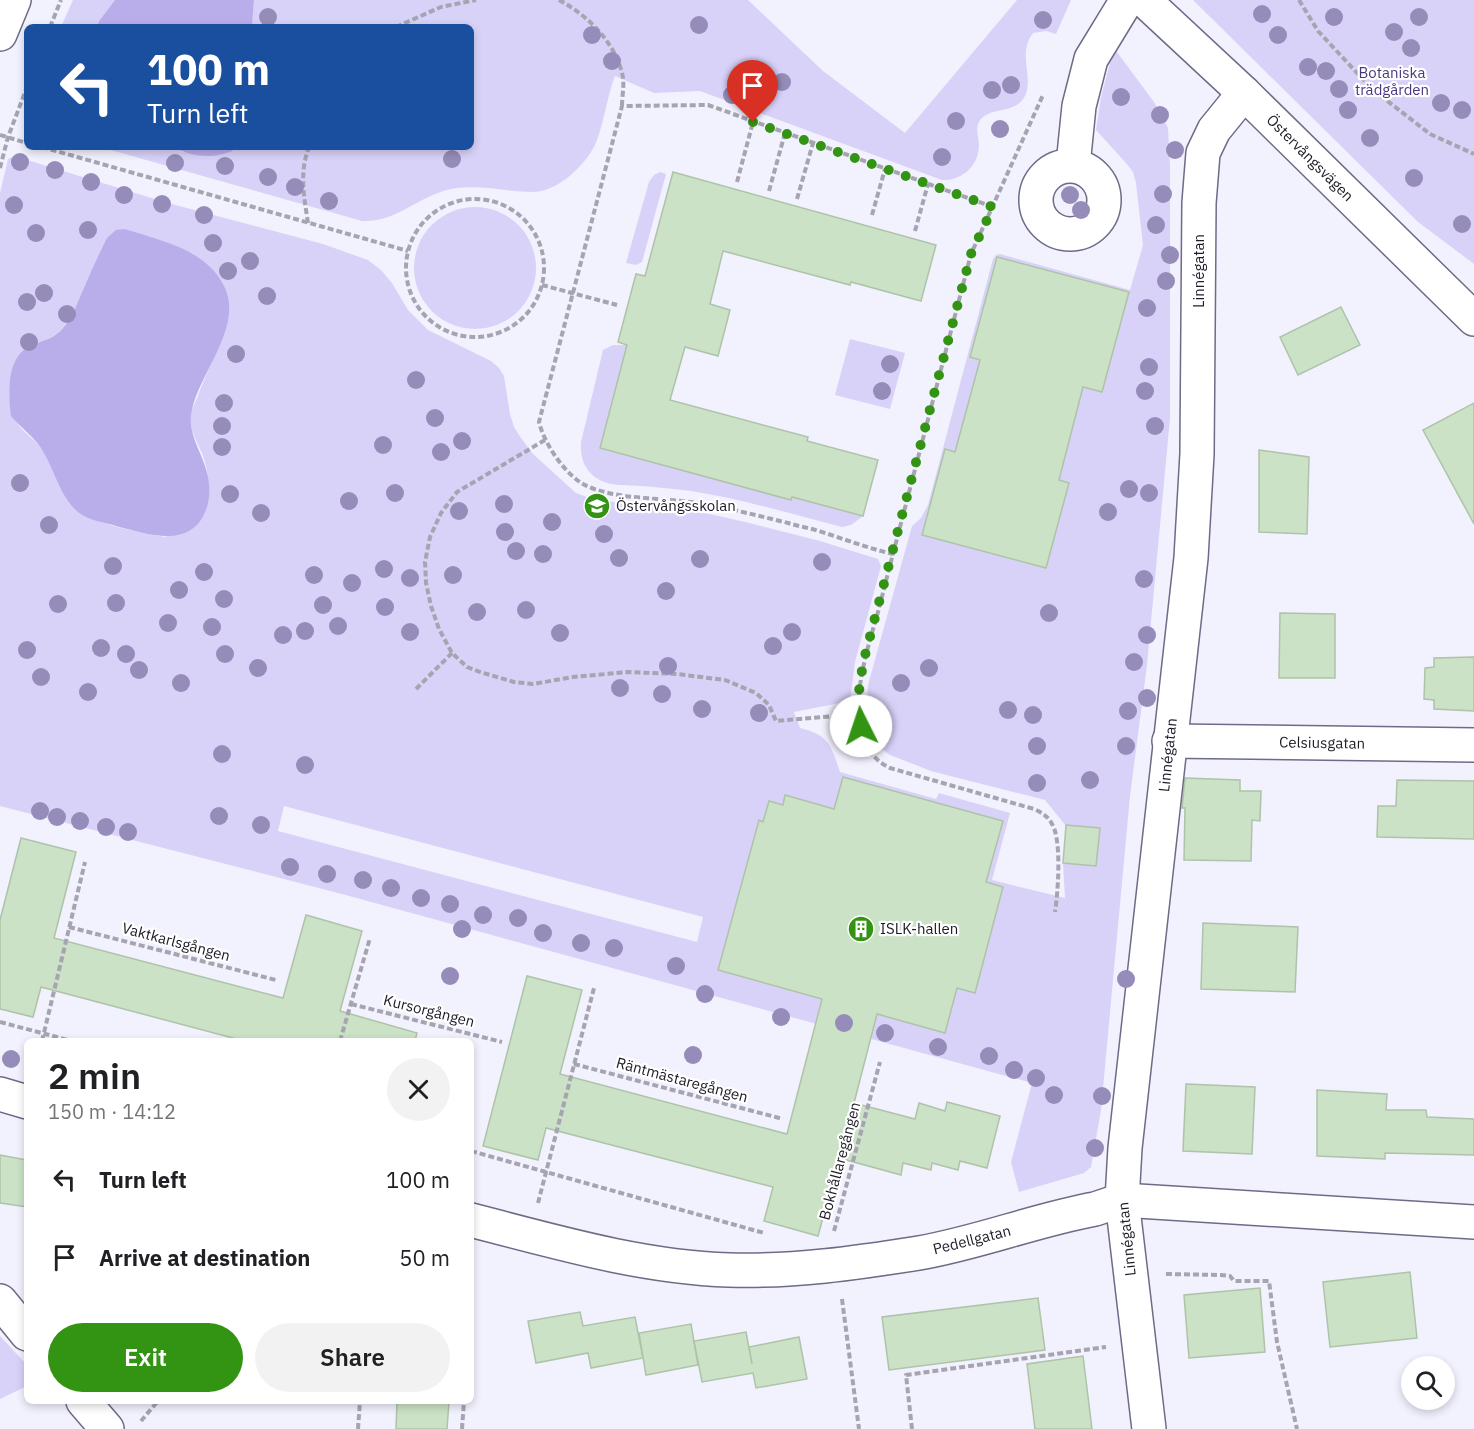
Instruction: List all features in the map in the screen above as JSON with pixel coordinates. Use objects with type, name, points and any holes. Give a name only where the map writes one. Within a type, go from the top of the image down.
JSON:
[{"type":"street","points":[[0,34],[14,0]]},
{"type":"street","points":[[1073,165],[1079,106],[1090,59],[1127,0]]},
{"type":"street","name":"Östervångsvägen","points":[[1144,0],[1245,93],[1474,319]]},
{"type":"street","name":"Linnégatan","points":[[1149,1429],[1122,1200],[1125,1148],[1191,558],[1196,477],[1199,203],[1203,153],[1214,130],[1245,93]]},
{"type":"street","name":"Celsiusgatan","points":[[1169,741],[1474,745]]},
{"type":"street","points":[[0,1095],[24,1101]]},
{"type":"street","name":"Pedellgatan","points":[[474,1221],[623,1258],[692,1267],[771,1270],[834,1253],[931,1250],[1095,1209],[1122,1200],[1474,1222]]},
{"type":"street","points":[[0,1301],[24,1330]]},
{"type":"street","points":[[86,1404],[107,1429]]},
{"type":"path","points":[[51,24],[61,0]]},
{"type":"path","points":[[402,24],[441,7],[476,0]]},
{"type":"path","points":[[558,0],[573,7],[603,37],[617,59],[623,75],[622,106],[539,422],[549,450],[580,483],[594,489],[614,494],[700,503],[747,512],[893,554]]},
{"type":"path","points":[[1299,0],[1318,31],[1372,89],[1430,134],[1474,154]]},
{"type":"path","points":[[1047,87],[971,254],[863,663],[858,714],[866,744],[879,763],[913,776],[1014,803],[1045,814],[1057,837],[1055,912]]},
{"type":"path","points":[[0,168],[8,137],[24,95]]},
{"type":"path","points":[[622,106],[708,105],[993,207]]},
{"type":"path","points":[[737,182],[753,122]]},
{"type":"path","points":[[769,191],[785,133]]},
{"type":"path","points":[[0,135],[24,142]]},
{"type":"path","points":[[797,199],[813,143]]},
{"type":"path","points":[[52,150],[408,251]]},
{"type":"path","points":[[308,150],[304,159],[302,182],[308,223]]},
{"type":"path","points":[[872,215],[885,169]]},
{"type":"path","points":[[915,231],[928,184]]},
{"type":"path","points":[[483,199],[502,204],[518,214],[532,228],[541,246],[544,266],[542,285],[534,304],[522,319],[506,330],[487,337],[468,337],[448,332],[431,322],[418,308],[409,290],[406,270],[408,251],[416,232],[428,217],[444,206],[463,200],[483,199]]},
{"type":"path","points":[[542,285],[617,305]]},
{"type":"path","points":[[545,440],[458,492],[441,513],[430,537],[425,562],[426,583],[436,621],[452,653],[467,667],[533,684],[573,676],[628,672],[677,674],[725,680],[756,693],[769,705],[776,721],[858,714]]},
{"type":"path","points":[[416,689],[452,653]]},
{"type":"path","points":[[43,1038],[85,861]]},
{"type":"path","name":"Vaktkarlsgången","points":[[69,927],[276,980]]},
{"type":"path","points":[[341,1038],[370,938]]},
{"type":"path","points":[[530,1236],[594,988]]},
{"type":"path","name":"Kursorgången","points":[[351,1004],[502,1042]]},
{"type":"path","points":[[0,1022],[62,1038]]},
{"type":"path","name":"Bokhållaregången","points":[[834,1253],[880,1062]]},
{"type":"path","name":"Räntmästaregången","points":[[574,1064],[783,1119]]},
{"type":"path","points":[[474,1152],[772,1235]]},
{"type":"path","points":[[834,1253],[859,1429]]},
{"type":"path","points":[[1131,1276],[1221,1275],[1230,1276],[1234,1281],[1269,1281],[1277,1342],[1297,1429]]},
{"type":"path","points":[[912,1429],[906,1375],[1139,1342]]},
{"type":"path","points":[[140,1422],[155,1404]]},
{"type":"path","points":[[358,1429],[360,1404]]},
{"type":"path","points":[[462,1429],[464,1404]]},
{"type":"green space","points":[[73,0],[115,0],[98,24],[62,24]]},
{"type":"green space","points":[[254,0],[748,0],[823,71],[905,133],[1017,0],[1071,0],[1056,34],[1046,31],[1033,33],[1026,49],[1028,81],[1025,96],[1016,105],[992,112],[981,119],[977,132],[978,154],[972,166],[956,178],[942,180],[700,91],[654,93],[615,76],[594,147],[577,170],[561,183],[543,191],[534,192],[468,187],[447,190],[374,221],[362,221],[111,150],[179,150],[183,152],[474,150],[474,24],[252,24]]},
{"type":"green space","name":"Botaniska trädgården","points":[[1193,0],[1474,0],[1474,264],[1418,222]]},
{"type":"green space","points":[[1114,48],[1154,102],[1168,128],[1170,418],[1147,665],[1130,796],[1101,1110],[1091,1167],[1084,1173],[1019,1192],[1011,1162],[1032,1083],[342,894],[0,806],[0,193],[8,159],[14,156],[168,203],[323,244],[368,260],[381,270],[392,283],[408,310],[428,330],[491,361],[499,368],[504,376],[514,427],[533,454],[576,493],[595,500],[687,509],[820,541],[878,559],[881,566],[855,662],[850,701],[794,712],[800,728],[818,734],[828,743],[840,772],[936,799],[939,793],[1010,813],[992,880],[1065,898],[1063,863],[1066,826],[1045,800],[931,771],[890,755],[878,746],[872,735],[867,705],[868,685],[912,526],[921,518],[928,505],[993,259],[1000,254],[1130,290],[1143,245],[1136,183],[1133,172],[1096,130],[1101,97]],"holes":[[[125,229],[193,254],[229,309],[220,343],[191,413],[192,429],[205,461],[208,477],[206,508],[203,516],[165,537],[106,524],[78,511],[67,498],[42,448],[22,429],[13,415],[9,388],[15,364],[30,347],[61,330]],[[997,257],[1128,292],[1083,387],[1059,480],[1069,483],[1046,568],[922,535],[945,450],[963,454],[988,361],[970,356]],[[843,777],[1003,821],[986,882],[1003,888],[975,993],[957,988],[945,1032],[718,970],[759,821],[763,822],[769,801],[783,805],[785,796],[834,809]],[[284,806],[703,917],[697,942],[278,831]]]},
{"type":"green space","points":[[660,172],[666,174],[642,262],[636,265],[626,263],[649,182],[654,175]]},
{"type":"green space","points":[[475,207],[498,212],[509,217],[518,225],[526,234],[531,245],[536,268],[531,291],[526,302],[518,311],[509,319],[498,324],[475,329],[452,324],[441,319],[432,311],[424,302],[419,291],[414,268],[419,245],[424,234],[432,225],[441,217],[452,212]]},
{"type":"green space","points":[[850,339],[905,353],[890,409],[835,395]]},
{"type":"green space","points":[[613,345],[627,345],[600,448],[791,500],[792,497],[863,516],[851,525],[842,527],[710,494],[613,484],[598,479],[585,466],[581,442],[603,350]]},
{"type":"green space","points":[[0,1336],[24,1362],[24,1387],[0,1399]]},
{"type":"shaded area","points":[[115,0],[254,0],[252,24],[98,24]]},
{"type":"shaded area","points":[[179,150],[234,150],[215,156]]},
{"type":"shaded area","points":[[125,229],[181,248],[206,263],[224,286],[229,302],[224,335],[201,384],[191,415],[191,426],[208,478],[208,503],[202,518],[193,528],[183,534],[170,536],[143,533],[82,515],[72,506],[62,491],[41,448],[11,416],[10,376],[17,358],[31,346],[60,332],[75,309],[107,238],[116,230]]},
{"type":"building","points":[[673,172],[936,245],[921,301],[851,282],[850,285],[723,251],[710,304],[730,310],[718,356],[685,347],[670,400],[808,437],[807,441],[878,460],[863,516],[792,497],[791,500],[600,448],[627,345],[618,342],[636,274],[645,276]]},
{"type":"building","points":[[997,257],[1129,292],[1102,392],[1083,387],[1059,480],[1069,483],[1046,568],[922,535],[945,449],[955,452],[980,360],[970,357]]},
{"type":"building","points":[[1341,307],[1360,345],[1298,375],[1280,337]]},
{"type":"building","points":[[1474,403],[1474,524],[1423,430]]},
{"type":"building","points":[[1259,450],[1309,457],[1307,534],[1259,532]]},
{"type":"building","points":[[1280,613],[1335,614],[1335,678],[1279,678]]},
{"type":"building","points":[[1474,657],[1474,711],[1434,709],[1434,700],[1424,699],[1425,668],[1434,667],[1434,658]]},
{"type":"building","points":[[843,777],[1003,821],[986,882],[1003,887],[975,993],[957,988],[945,1033],[877,1014],[854,1103],[915,1119],[919,1103],[945,1111],[947,1102],[1000,1116],[987,1168],[960,1161],[958,1170],[932,1163],[931,1170],[903,1163],[901,1175],[839,1158],[818,1236],[764,1221],[773,1187],[546,1128],[538,1160],[483,1146],[527,976],[582,990],[560,1074],[787,1134],[822,999],[718,970],[759,820],[763,822],[769,801],[783,805],[785,795],[834,809]]},
{"type":"building","points":[[1185,778],[1240,780],[1240,791],[1261,791],[1260,821],[1252,820],[1251,861],[1184,860],[1185,808],[1182,808]]},
{"type":"building","points":[[1397,780],[1474,781],[1474,839],[1377,837],[1378,806],[1396,806]]},
{"type":"building","points":[[1066,825],[1100,828],[1096,866],[1063,863]]},
{"type":"building","points":[[21,838],[76,852],[54,938],[283,998],[306,915],[362,931],[340,1011],[417,1033],[416,1038],[233,1038],[41,987],[33,1017],[0,1009],[0,920]]},
{"type":"building","points":[[1203,923],[1298,927],[1295,992],[1201,989]]},
{"type":"building","points":[[1186,1084],[1255,1087],[1252,1154],[1183,1151]]},
{"type":"building","points":[[1317,1090],[1387,1094],[1386,1110],[1426,1110],[1427,1117],[1474,1119],[1474,1155],[1385,1153],[1385,1159],[1317,1156]]},
{"type":"building","points":[[0,1155],[24,1159],[24,1207],[0,1203]]},
{"type":"building","points":[[1410,1272],[1417,1338],[1330,1347],[1323,1282]]},
{"type":"building","points":[[1260,1288],[1265,1352],[1189,1358],[1184,1295]]},
{"type":"building","points":[[1038,1298],[1045,1350],[889,1370],[882,1317]]},
{"type":"building","points":[[580,1312],[583,1326],[635,1317],[643,1358],[591,1368],[588,1353],[536,1363],[528,1321]]},
{"type":"building","points":[[691,1324],[698,1365],[646,1375],[639,1333]]},
{"type":"building","points":[[746,1332],[752,1364],[749,1347],[799,1337],[807,1379],[756,1388],[753,1373],[702,1382],[694,1341]]},
{"type":"building","points":[[1083,1356],[1092,1429],[1035,1429],[1027,1364]]},
{"type":"building","points":[[397,1404],[449,1404],[447,1429],[396,1429]]},
{"type":"place","name":"Östervångsskolan","points":[[597,506]]},
{"type":"place","name":"ISLK-hallen","points":[[861,929]]},
{"type":"route","points":[[753,122],[993,207],[971,254],[863,663],[858,698],[861,726]]}]
